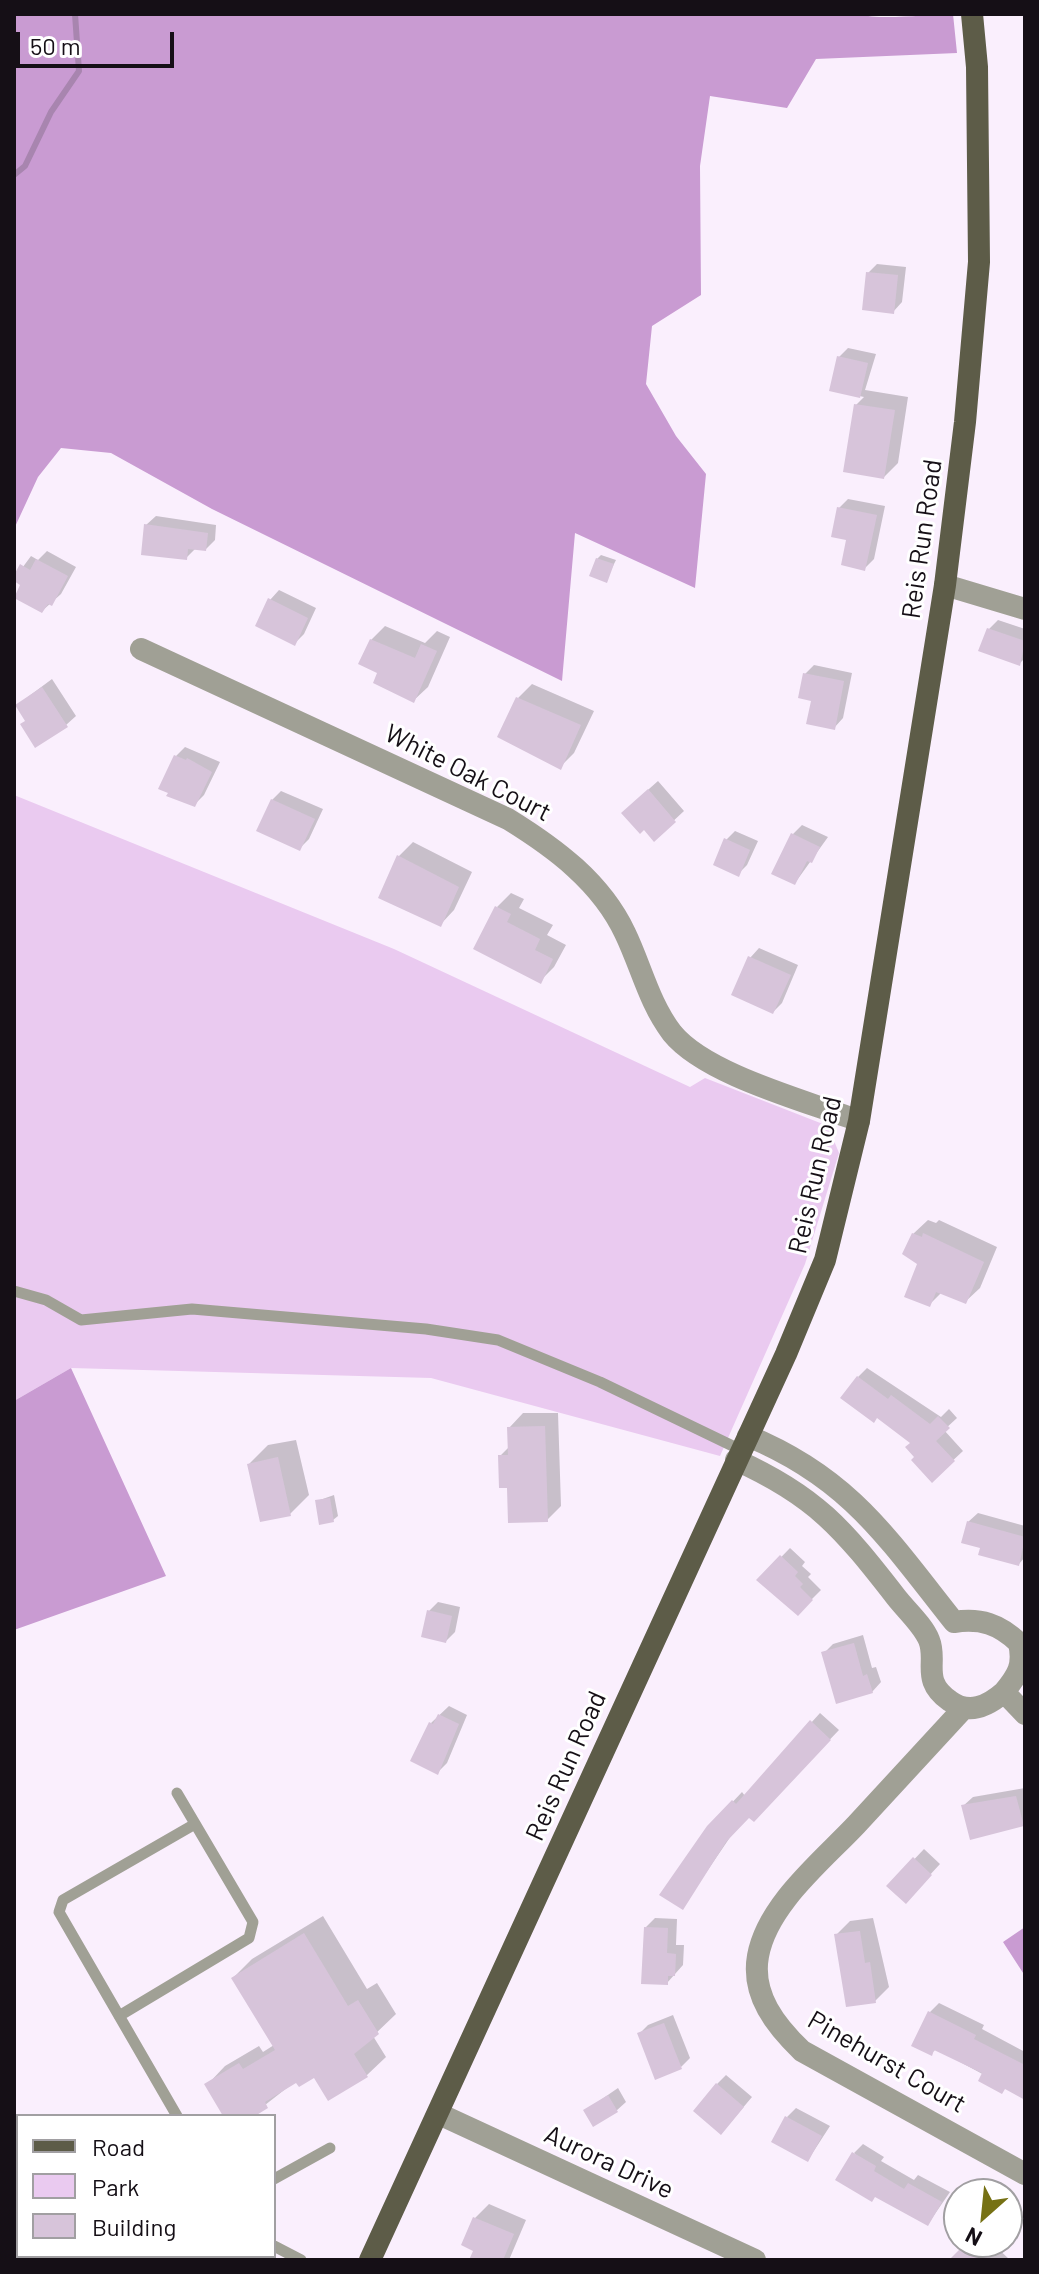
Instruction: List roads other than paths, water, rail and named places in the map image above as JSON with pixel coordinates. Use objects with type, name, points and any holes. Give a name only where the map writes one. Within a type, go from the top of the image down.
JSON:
[{"type":"main road","name":"Reis Run Road","points":[[370,2260],[825,1260],[859,1121],[945,585],[965,422],[979,262],[977,67],[972,14]]},
{"type":"street","points":[[945,585],[1025,609]]},
{"type":"street","name":"White Oak Court","points":[[141,649],[508,819],[539,838],[586,877],[607,902],[624,930],[653,1003],[673,1034],[711,1065],[859,1121]]},
{"type":"street","points":[[741,1449],[805,1463],[831,1481],[873,1521],[954,1622]]},
{"type":"street","points":[[741,1449],[850,1538],[930,1641],[929,1667],[934,1684],[948,1700],[963,1709],[992,1702],[1004,1692],[1023,1661],[1022,1641],[993,1624],[974,1619],[954,1622],[930,1641]]},
{"type":"street","points":[[1004,1692],[1025,1714]]},
{"type":"street","name":"Pinehurst Court","points":[[963,1709],[787,1900],[764,1938],[758,1955],[757,1975],[764,2004],[779,2028],[802,2051],[1025,2174]]},
{"type":"street","name":"Aurora Drive","points":[[439,2114],[755,2260]]},
{"type":"lane","points":[[14,1291],[46,1300],[81,1320],[192,1309],[426,1329],[498,1340],[600,1382],[741,1449]]},
{"type":"lane","points":[[119,2016],[249,1938],[253,1922],[177,1793]]},
{"type":"lane","points":[[176,2114],[59,1912],[63,1900],[195,1824]]},
{"type":"lane","points":[[276,2178],[330,2148]]},
{"type":"lane","points":[[276,2247],[301,2260]]},
{"type":"waterway","points":[[14,175],[25,166],[51,112],[79,71],[75,14]]}]
